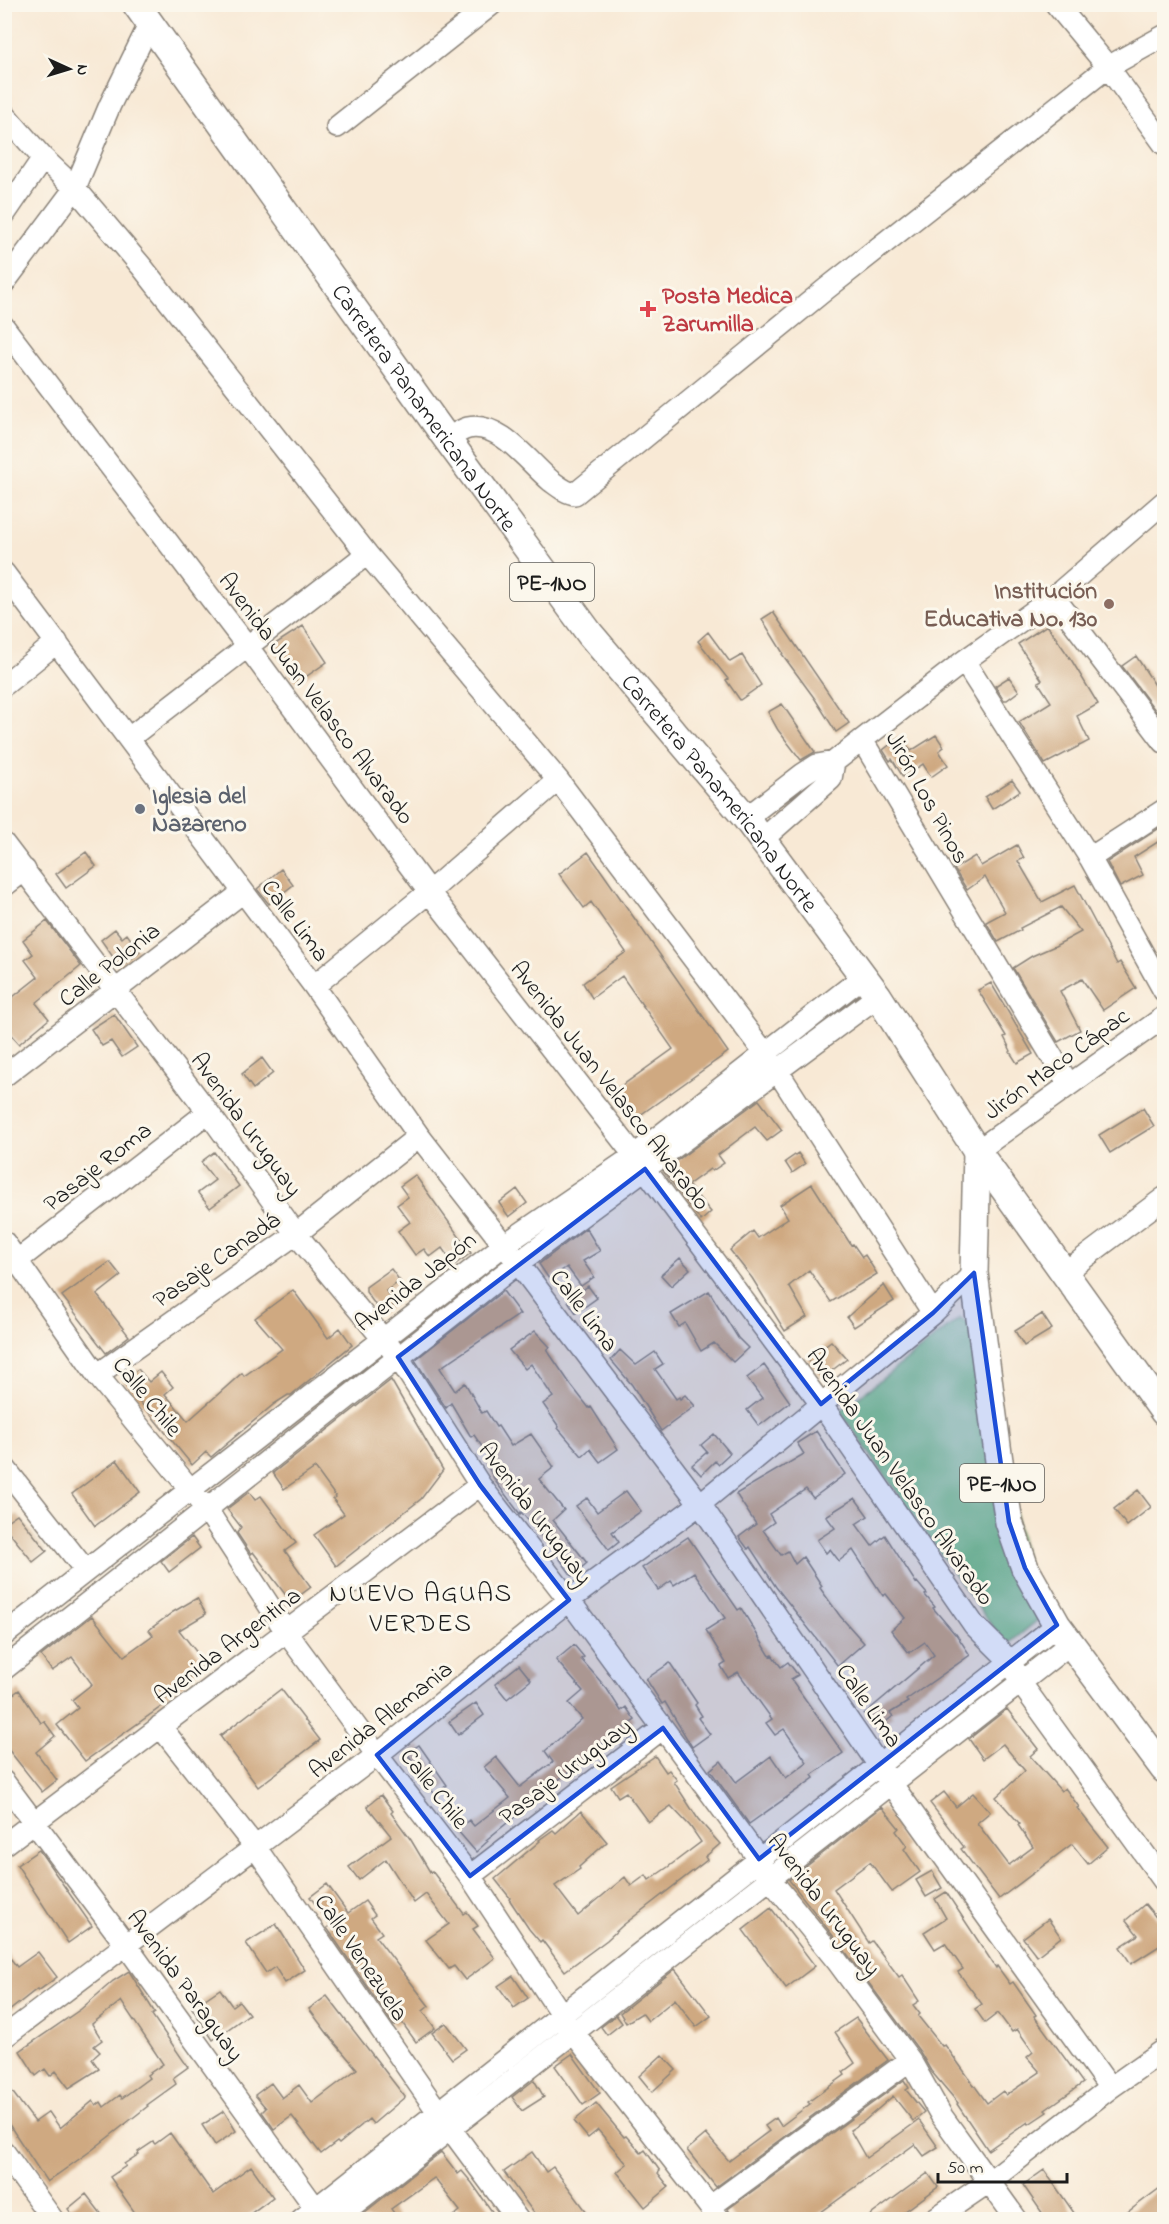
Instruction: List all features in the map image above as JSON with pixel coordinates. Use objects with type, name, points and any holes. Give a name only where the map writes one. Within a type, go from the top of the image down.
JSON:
[{"type":"main road","name":"Carretera Panamericana Norte","points":[[143,14],[447,439],[590,634],[763,839],[871,986],[977,1151],[1164,1412]]},
{"type":"main road","name":"PE-1NO","points":[[977,1151],[974,1273],[1009,1522],[1025,1568],[1064,1634],[1164,1769]]},
{"type":"street","points":[[337,127],[492,4]]},
{"type":"street","points":[[1056,4],[1108,67],[1164,144]]},
{"type":"street","points":[[4,283],[75,188],[110,105],[143,14]]},
{"type":"street","points":[[447,439],[469,428],[489,429],[525,455],[560,488],[575,494],[825,290],[1108,67],[1164,36]]},
{"type":"street","points":[[4,114],[43,158],[75,188],[142,267],[367,554],[558,780],[771,1062],[933,1313]]},
{"type":"street","points":[[4,215],[43,158]]},
{"type":"street","name":"Avenida Juan Velasco Alvarado","points":[[4,327],[247,646],[429,892],[640,1162],[821,1404],[974,1624],[1011,1662],[1020,1682],[1164,1881]]},
{"type":"street","name":"Jirón Los Pinos","points":[[1069,1085],[862,740],[964,661],[1054,597],[1164,502]]},
{"type":"street","points":[[129,738],[367,554]]},
{"type":"street","name":"Calle Lima","points":[[4,573],[314,986],[418,1136],[518,1263],[700,1504],[891,1783],[1110,2088]]},
{"type":"street","points":[[1054,597],[1164,742]]},
{"type":"street","points":[[4,685],[57,642]]},
{"type":"street","points":[[964,661],[1090,858],[1164,991]]},
{"type":"street","points":[[746,818],[803,774],[817,765],[834,762],[862,740]]},
{"type":"street","points":[[763,839],[831,779],[834,762]]},
{"type":"street","points":[[314,986],[429,892],[558,780]]},
{"type":"street","points":[[1090,858],[1164,810]]},
{"type":"street","name":"Avenida Uruguay","points":[[4,844],[208,1112],[296,1234],[398,1357],[480,1485],[569,1600],[759,1860],[770,1879],[837,1961],[910,2060],[941,2115],[1017,2220]]},
{"type":"street","points":[[4,886],[25,870]]},
{"type":"street","name":"Calle Polonia","points":[[4,1076],[243,892]]},
{"type":"street","points":[[640,1162],[871,986]]},
{"type":"street","name":"Jirón Maco Cápac","points":[[977,1151],[1164,1017]]},
{"type":"street","name":"Pasaje Roma","points":[[18,1260],[208,1112]]},
{"type":"street","name":"Pasaje Canadá","points":[[97,1375],[296,1234],[418,1136]]},
{"type":"street","name":"Avenida Japón","points":[[4,1635],[504,1245],[640,1162]]},
{"type":"street","name":"Avenida Japón","points":[[4,1669],[518,1263],[640,1162]]},
{"type":"street","points":[[1064,1273],[1164,1198]]},
{"type":"street","name":"Calle Chile","points":[[4,1242],[97,1375],[207,1510],[286,1633],[470,1876],[568,2023],[715,2213]]},
{"type":"street","name":"Avenida Alemania","points":[[4,2037],[377,1755],[569,1600],[700,1504],[933,1313],[974,1273]]},
{"type":"street","points":[[4,1467],[86,1571]]},
{"type":"street","name":"Avenida Argentina","points":[[4,1845],[480,1485]]},
{"type":"street","points":[[313,2216],[445,2120],[568,2023],[759,1860],[1011,1662],[1064,1634]]},
{"type":"street","points":[[568,2023],[770,1879],[1020,1682],[1064,1634]]},
{"type":"street","name":"Calle Venezuela","points":[[160,1726],[256,1848],[445,2120],[518,2220]]},
{"type":"street","name":"Pasaje Uruguay","points":[[470,1876],[663,1728]]},
{"type":"street","name":"Avenida Paraguay","points":[[4,1782],[126,1945],[313,2216]]},
{"type":"street","points":[[933,2220],[990,2181],[1110,2088],[1164,2050]]},
{"type":"street","points":[[715,2213],[910,2060]]},
{"type":"street","points":[[334,2220],[445,2120]]},
{"type":"street","points":[[4,2152],[53,2220]]},
{"type":"highlighted area","points":[[645,1169],[821,1404],[933,1313],[974,1273],[1009,1522],[1025,1568],[1057,1625],[759,1859],[663,1728],[470,1876],[377,1755],[569,1600],[480,1485],[398,1357]]},
{"type":"green space","points":[[960,1318],[973,1326],[1039,1619],[1006,1646],[840,1412]]},
{"type":"building","points":[[773,612],[849,723],[836,732],[782,654],[762,619]]},
{"type":"building","points":[[1047,625],[1098,704],[1077,716],[1089,741],[1045,764],[1019,722],[1051,702],[1038,682],[1042,680],[1018,644]]},
{"type":"building","points":[[303,626],[327,662],[297,683],[272,646]]},
{"type":"building","points":[[708,632],[730,662],[742,655],[761,685],[740,700],[726,680],[728,679],[698,641]]},
{"type":"building","points":[[1136,656],[1164,699],[1164,722],[1122,666]]},
{"type":"building","points":[[1009,677],[1019,691],[1004,700],[995,686]]},
{"type":"building","points":[[782,704],[815,752],[801,760],[778,730],[768,712]]},
{"type":"building","points":[[936,735],[944,747],[939,751],[948,765],[931,777],[923,764],[903,777],[892,759],[890,761],[883,750],[900,737],[911,751]]},
{"type":"building","points":[[1012,780],[1020,791],[992,809],[985,797]]},
{"type":"building","points":[[1164,825],[1164,838],[1134,857],[1143,875],[1120,887],[1107,862]]},
{"type":"building","points":[[1017,845],[1024,858],[1018,861],[1042,902],[1075,885],[1117,964],[1120,962],[1136,988],[1103,1010],[1082,979],[1060,991],[1080,1030],[1058,1042],[1013,968],[1081,932],[1061,907],[998,942],[986,922],[1005,912],[985,877],[967,890],[954,869],[975,856],[981,866]]},
{"type":"building","points":[[86,852],[96,866],[66,888],[56,874]]},
{"type":"building","points":[[588,852],[728,1052],[636,1118],[616,1090],[673,1049],[622,976],[592,998],[583,983],[626,952],[591,902],[584,908],[559,874]]},
{"type":"building","points":[[281,869],[293,885],[269,904],[257,889]]},
{"type":"building","points":[[47,921],[81,966],[36,1003],[49,1019],[19,1044],[4,1027],[4,1004],[38,977],[25,960],[33,954],[23,940]]},
{"type":"building","points":[[115,929],[122,938],[127,934],[140,952],[120,967],[101,940]]},
{"type":"building","points":[[991,983],[1033,1054],[1017,1063],[1010,1052],[1004,1037],[1006,1036],[978,990]]},
{"type":"building","points":[[114,1014],[137,1047],[122,1057],[111,1041],[102,1046],[91,1029]]},
{"type":"building","points":[[262,1058],[273,1073],[253,1089],[242,1074]]},
{"type":"building","points":[[759,1100],[782,1130],[767,1141],[755,1127],[718,1155],[724,1163],[712,1171],[710,1169],[688,1185],[711,1212],[701,1221],[663,1171]]},
{"type":"building","points":[[1143,1108],[1154,1126],[1110,1153],[1099,1135]]},
{"type":"building","points":[[214,1152],[239,1186],[210,1208],[198,1193],[215,1180],[201,1162]]},
{"type":"building","points":[[798,1153],[805,1164],[792,1173],[785,1162]]},
{"type":"building","points":[[415,1175],[471,1253],[454,1265],[442,1248],[430,1257],[424,1249],[415,1255],[398,1231],[410,1222],[397,1205],[408,1197],[400,1186]]},
{"type":"building","points":[[812,1184],[851,1245],[853,1244],[862,1257],[865,1255],[877,1274],[831,1302],[809,1270],[789,1286],[807,1317],[785,1331],[752,1278],[730,1250],[753,1231],[758,1238],[788,1218],[780,1205]]},
{"type":"building","points":[[517,1189],[527,1203],[509,1217],[499,1203]]},
{"type":"building","points":[[586,1228],[600,1251],[583,1261],[594,1277],[581,1286],[567,1267],[549,1279],[539,1264]]},
{"type":"building","points":[[680,1258],[690,1269],[671,1286],[661,1275]]},
{"type":"building","points":[[110,1262],[121,1276],[97,1295],[129,1336],[106,1353],[62,1296]]},
{"type":"building","points":[[391,1269],[400,1281],[386,1291],[395,1304],[382,1314],[366,1292],[366,1287]]},
{"type":"building","points":[[884,1285],[894,1301],[854,1327],[847,1317]]},
{"type":"building","points":[[588,1286],[597,1298],[576,1313],[568,1301]]},
{"type":"building","points":[[293,1290],[328,1338],[340,1328],[352,1345],[291,1395],[274,1404],[211,1457],[206,1452],[192,1465],[123,1381],[138,1369],[149,1382],[161,1372],[173,1387],[165,1394],[188,1421],[242,1373],[244,1376],[282,1349],[255,1318]]},
{"type":"building","points":[[503,1291],[520,1314],[440,1368],[455,1391],[465,1383],[482,1413],[486,1411],[511,1446],[531,1434],[554,1467],[539,1479],[564,1510],[553,1520],[587,1563],[572,1576],[552,1548],[521,1512],[520,1514],[496,1482],[485,1461],[490,1458],[474,1435],[471,1437],[451,1403],[446,1408],[415,1360]]},
{"type":"building","points":[[709,1291],[738,1338],[748,1348],[733,1362],[714,1343],[701,1351],[685,1323],[679,1327],[671,1314]]},
{"type":"building","points":[[1042,1314],[1052,1329],[1024,1346],[1015,1331]]},
{"type":"building","points":[[535,1331],[550,1347],[547,1350],[571,1385],[589,1408],[591,1407],[618,1449],[600,1462],[590,1449],[582,1456],[558,1428],[543,1404],[553,1397],[531,1364],[525,1369],[509,1350]]},
{"type":"building","points":[[831,1341],[847,1359],[822,1378],[807,1359]]},
{"type":"building","points":[[620,1350],[636,1365],[655,1352],[663,1364],[655,1369],[676,1399],[685,1395],[695,1406],[661,1431],[632,1385],[611,1360]]},
{"type":"building","points":[[764,1365],[790,1402],[759,1426],[747,1410],[762,1398],[747,1378]]},
{"type":"building","points":[[391,1380],[443,1470],[421,1499],[336,1566],[314,1535],[344,1514],[333,1499],[336,1497],[315,1468],[284,1489],[273,1473]]},
{"type":"building","points":[[816,1431],[845,1474],[813,1498],[806,1489],[769,1514],[774,1522],[763,1530],[781,1555],[788,1551],[795,1564],[803,1557],[822,1586],[820,1588],[840,1616],[864,1643],[838,1666],[776,1587],[750,1547],[748,1549],[739,1537],[756,1524],[736,1494],[804,1454],[797,1443]]},
{"type":"building","points":[[714,1434],[730,1453],[718,1464],[715,1461],[701,1475],[692,1465],[707,1452],[701,1445]]},
{"type":"building","points":[[117,1460],[140,1492],[95,1526],[72,1494]]},
{"type":"building","points":[[1138,1490],[1151,1507],[1127,1526],[1114,1509]]},
{"type":"building","points":[[626,1491],[641,1511],[612,1532],[619,1542],[609,1550],[576,1506],[587,1498],[597,1512]]},
{"type":"building","points":[[249,1492],[255,1500],[261,1496],[296,1543],[285,1551],[311,1587],[291,1602],[253,1552],[251,1554],[237,1533],[241,1527],[227,1509]]},
{"type":"building","points":[[855,1498],[868,1516],[856,1524],[872,1546],[885,1535],[916,1583],[927,1594],[925,1595],[935,1607],[933,1608],[956,1634],[970,1655],[906,1700],[908,1702],[890,1713],[893,1716],[877,1729],[864,1714],[934,1655],[925,1642],[909,1653],[891,1630],[905,1618],[886,1594],[883,1596],[853,1550],[839,1561],[830,1549],[826,1553],[817,1540],[835,1528],[826,1516]]},
{"type":"building","points":[[17,1514],[47,1551],[33,1562],[4,1526],[4,1523]]},
{"type":"building","points":[[192,1537],[200,1548],[169,1572],[161,1561]]},
{"type":"building","points":[[688,1537],[738,1610],[741,1608],[770,1656],[772,1655],[781,1667],[788,1662],[798,1675],[791,1679],[843,1753],[812,1775],[814,1778],[749,1824],[710,1770],[721,1761],[736,1782],[771,1756],[786,1778],[807,1762],[784,1729],[775,1735],[766,1723],[772,1719],[738,1672],[728,1678],[721,1666],[726,1663],[706,1630],[725,1618],[694,1572],[674,1585],[671,1581],[658,1590],[642,1568]]},
{"type":"building","points":[[197,1598],[206,1614],[179,1630],[206,1664],[163,1701],[165,1704],[85,1761],[57,1725],[78,1708],[72,1700],[92,1684],[72,1657],[52,1671],[41,1656],[92,1616],[124,1656],[153,1635],[149,1630]]},
{"type":"building","points":[[574,1645],[584,1657],[581,1659],[607,1689],[621,1711],[626,1707],[635,1720],[530,1800],[532,1803],[486,1840],[488,1841],[476,1852],[457,1830],[469,1820],[474,1826],[510,1798],[484,1767],[496,1757],[520,1787],[553,1762],[545,1751],[582,1719],[569,1703],[583,1691],[556,1660]]},
{"type":"building","points":[[670,1663],[697,1703],[695,1705],[702,1716],[698,1718],[710,1734],[692,1747],[665,1702],[662,1704],[646,1679]]},
{"type":"building","points":[[519,1665],[531,1680],[507,1699],[495,1684]]},
{"type":"building","points":[[281,1689],[320,1740],[258,1787],[220,1736]]},
{"type":"building","points":[[19,1690],[41,1723],[44,1721],[55,1736],[36,1752],[57,1780],[42,1792],[4,1744],[4,1701]]},
{"type":"building","points":[[476,1703],[484,1715],[458,1735],[449,1722]]},
{"type":"building","points":[[1007,1709],[1038,1749],[1030,1756],[1061,1791],[1065,1788],[1079,1807],[1077,1808],[1108,1847],[1088,1864],[1072,1844],[999,1899],[961,1849],[964,1847],[930,1803],[944,1792],[956,1807],[973,1793],[990,1812],[977,1823],[1009,1865],[1033,1847],[1018,1825],[1020,1824],[996,1797],[1025,1771],[1003,1744],[983,1759],[969,1739]]},
{"type":"building","points":[[419,1745],[447,1785],[435,1795],[407,1753]]},
{"type":"building","points":[[655,1756],[666,1772],[669,1770],[677,1780],[674,1782],[698,1819],[720,1844],[705,1857],[707,1860],[565,1971],[542,1940],[540,1942],[529,1929],[495,1879],[539,1840],[553,1830],[556,1833],[581,1811],[607,1842],[579,1867],[580,1869],[555,1886],[578,1916],[625,1877],[631,1886],[646,1875],[649,1880],[701,1842],[671,1806],[648,1822],[626,1792],[618,1797],[611,1786]]},
{"type":"building","points":[[381,1795],[430,1872],[432,1871],[464,1914],[467,1912],[478,1926],[473,1929],[495,1958],[465,1980],[454,1966],[449,1969],[426,1940],[449,1924],[426,1894],[414,1903],[386,1859],[359,1880],[349,1867],[391,1836],[367,1806]]},
{"type":"building","points":[[882,1807],[899,1828],[896,1831],[907,1846],[904,1849],[920,1872],[892,1892],[870,1862],[834,1889],[869,1943],[872,1941],[899,1977],[902,1975],[919,2001],[913,2005],[920,2014],[918,2016],[942,2046],[945,2045],[987,2103],[1003,2091],[1006,2095],[1040,2072],[1027,2057],[1033,2052],[1017,2029],[1012,2032],[998,2013],[985,2023],[975,2009],[982,2004],[958,1972],[963,1969],[945,1943],[935,1949],[924,1932],[946,1918],[935,1899],[946,1892],[996,1968],[997,1966],[1010,1984],[1013,1982],[1036,2015],[1034,2016],[1083,2083],[1045,2110],[1047,2112],[1029,2124],[1028,2122],[988,2150],[958,2103],[931,2071],[920,2052],[845,1951],[789,1880]]},
{"type":"building","points":[[39,1850],[92,1926],[68,1943],[17,1865]]},
{"type":"building","points":[[932,1871],[942,1888],[926,1897],[916,1880]]},
{"type":"building","points":[[327,1884],[348,1913],[365,1901],[375,1915],[371,1918],[382,1933],[376,1937],[429,2006],[423,2011],[435,2028],[416,2042],[401,2021],[394,2026],[327,1928],[331,1925],[310,1897]]},
{"type":"building","points":[[1145,1904],[1164,1927],[1164,1943],[1131,1964],[1120,1947],[1138,1935],[1126,1920]]},
{"type":"building","points":[[771,1908],[815,1966],[786,1988],[743,1930]]},
{"type":"building","points":[[1048,1919],[1061,1937],[1037,1956],[1023,1938]]},
{"type":"building","points":[[276,1924],[305,1970],[285,1983],[275,1967],[266,1973],[246,1943]]},
{"type":"building","points":[[4,1950],[17,1967],[38,1952],[57,1977],[38,1991],[37,1989],[4,2015]]},
{"type":"building","points":[[675,1969],[711,2016],[696,2027],[675,1999],[648,2021],[642,2013],[626,2023],[620,2013]]},
{"type":"building","points":[[129,1971],[155,2013],[152,2015],[188,2067],[173,2078],[176,2084],[47,2182],[4,2117],[4,2081],[35,2122],[49,2112],[60,2128],[93,2101],[96,2106],[101,2102],[104,2107],[120,2095],[122,2098],[149,2078],[147,2075],[163,2064],[121,2001],[92,2024],[102,2040],[94,2046],[100,2052],[92,2059],[99,2069],[69,2088],[56,2071],[50,2076],[45,2069],[36,2076],[20,2051],[81,2009],[113,1981]]},
{"type":"building","points":[[513,1976],[528,1998],[514,2008],[498,1986]]},
{"type":"building","points":[[220,1989],[232,2006],[239,2001],[249,2014],[213,2040],[192,2008]]},
{"type":"building","points":[[327,1996],[405,2097],[373,2124],[369,2119],[339,2144],[337,2142],[321,2154],[292,2116],[274,2129],[262,2112],[266,2108],[255,2095],[271,2083],[282,2098],[299,2085],[312,2103],[357,2069],[309,2009]]},
{"type":"building","points":[[616,2015],[622,2023],[607,2035],[601,2027]]},
{"type":"building","points":[[856,2018],[888,2060],[716,2187],[687,2150],[706,2134],[729,2161],[769,2131],[765,2126],[776,2118],[781,2126],[810,2104],[808,2102],[845,2075],[843,2072],[855,2063],[835,2032]]},
{"type":"building","points":[[446,2023],[466,2049],[452,2059],[432,2033]]},
{"type":"building","points":[[572,2054],[600,2093],[583,2105],[555,2066]]},
{"type":"building","points":[[662,2055],[676,2070],[652,2092],[639,2076]]},
{"type":"building","points":[[534,2080],[544,2097],[522,2111],[512,2097]]},
{"type":"building","points":[[904,2080],[909,2088],[906,2090],[924,2112],[913,2121],[893,2096],[850,2130],[866,2158],[919,2120],[938,2147],[924,2156],[915,2144],[810,2220],[734,2220],[728,2209]]},
{"type":"building","points":[[596,2103],[624,2137],[626,2136],[641,2153],[645,2150],[669,2187],[645,2207],[617,2172],[627,2164],[598,2130],[588,2138],[574,2121]]},
{"type":"building","points":[[224,2111],[236,2131],[215,2145],[202,2125]]},
{"type":"building","points":[[170,2133],[213,2194],[251,2166],[273,2197],[242,2220],[140,2220],[110,2177],[126,2166],[124,2164],[139,2154],[138,2152],[153,2142],[155,2144]]},
{"type":"building","points":[[441,2152],[458,2174],[462,2171],[498,2220],[449,2220],[460,2211],[434,2178],[391,2209],[399,2220],[355,2220]]},
{"type":"building","points":[[532,2152],[546,2172],[553,2167],[593,2220],[539,2220],[504,2172]]},
{"type":"building","points":[[1044,2170],[1079,2220],[1047,2220],[1023,2185]]},
{"type":"building","points":[[928,2173],[938,2187],[893,2220],[864,2220]]},
{"type":"building","points":[[1164,2185],[1164,2220],[1117,2220]]},
{"type":"building","points":[[86,2194],[106,2220],[76,2220],[68,2209]]},
{"type":"place","name":"Posta Medica Zarumilla","points":[[648,309]]},
{"type":"place","name":"Institución Educativa No. 130","points":[[1109,604]]},
{"type":"place","name":"Iglesia del Nazareno","points":[[140,809]]},
{"type":"district","name":"NUEVO AGUAS VERDES","points":[[421,1606]]}]
